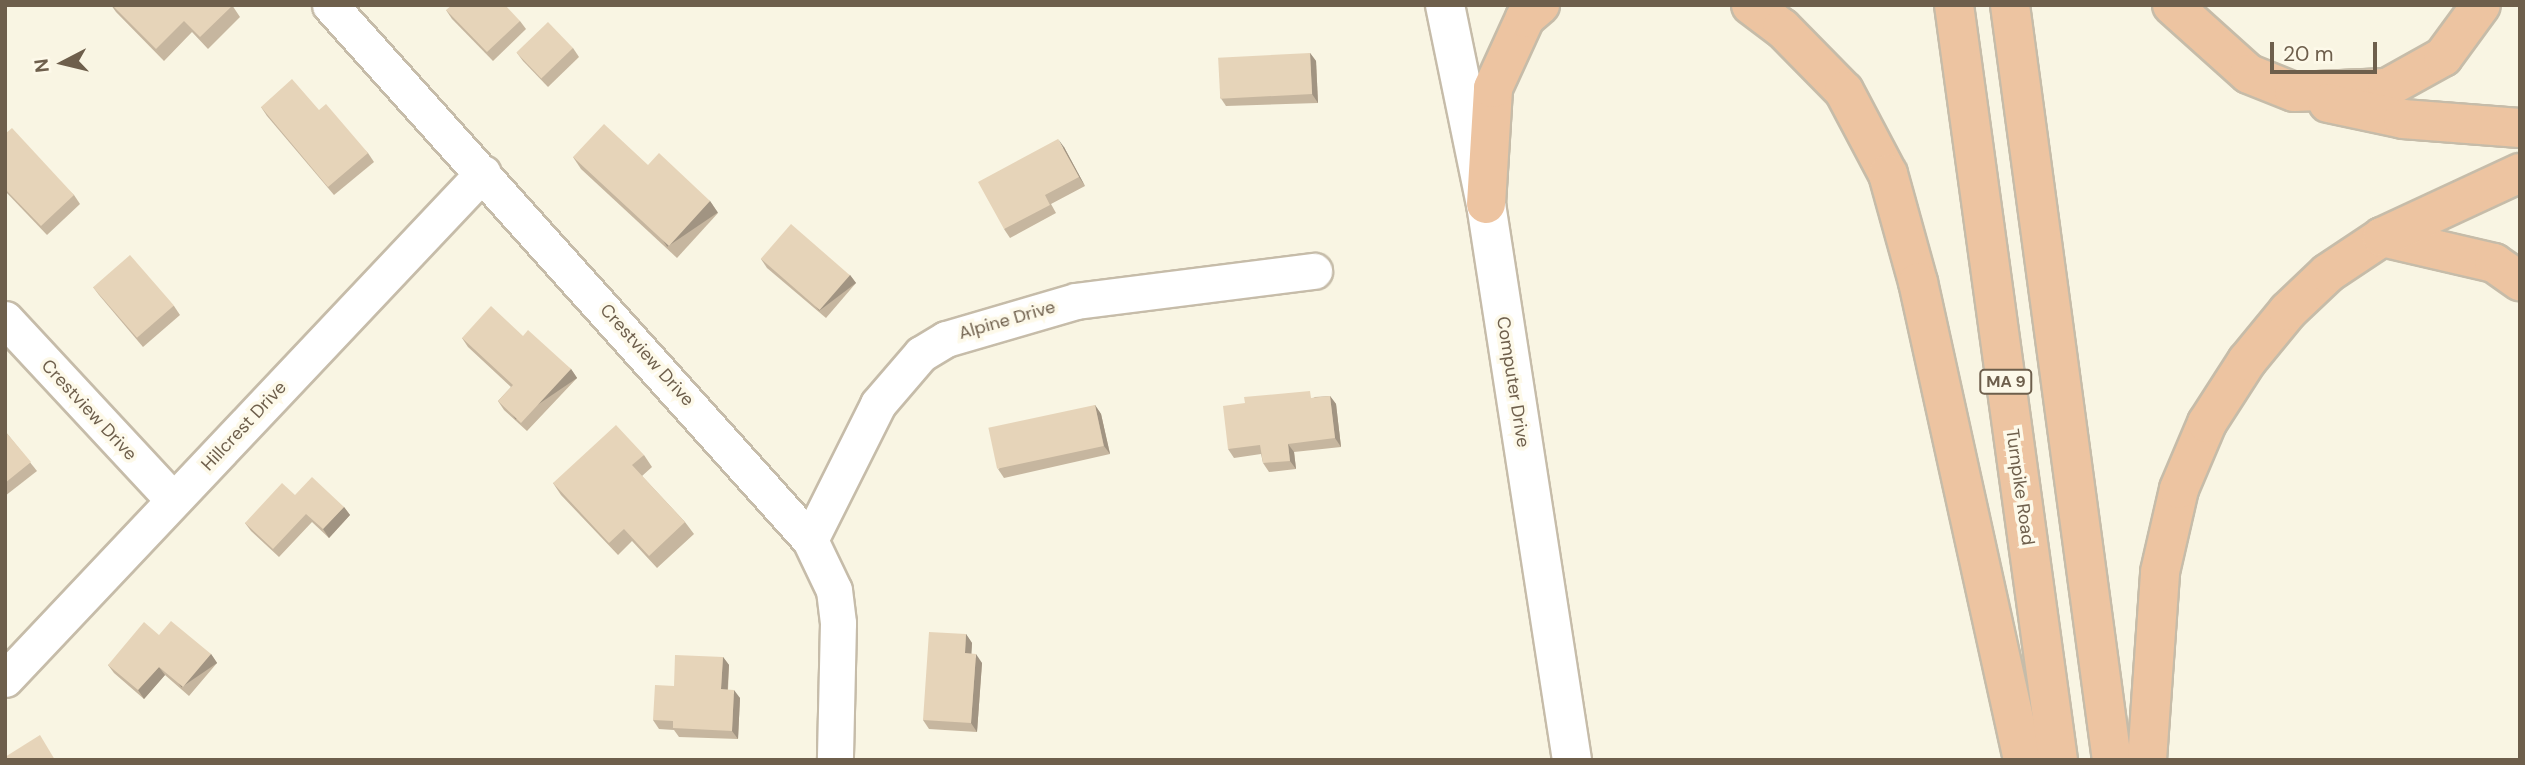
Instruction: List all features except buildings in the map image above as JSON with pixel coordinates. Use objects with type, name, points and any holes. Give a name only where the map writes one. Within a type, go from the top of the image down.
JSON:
[{"type":"highway","points":[[1486,204],[1493,88],[1525,18],[1540,5]]},
{"type":"highway","points":[[1751,5],[1782,28],[1844,91],[1888,174],[1918,282],[2023,760]]},
{"type":"highway","name":"Turnpike Road","points":[[1954,5],[2058,760]]},
{"type":"highway","name":"MA 9","points":[[2011,5],[2112,760]]},
{"type":"highway","points":[[2172,5],[2249,74],[2294,92],[2346,110],[2403,119],[2520,128]]},
{"type":"highway","points":[[2294,92],[2387,88],[2443,57],[2481,5]]},
{"type":"highway","points":[[2147,760],[2160,572],[2179,489],[2207,423],[2247,361],[2288,311],[2328,273],[2382,237],[2520,173]]},
{"type":"highway","points":[[2382,237],[2494,263],[2520,281]]},
{"type":"street","name":"Crestview Drive","points":[[330,5],[810,540],[834,590],[838,623],[835,760]]},
{"type":"street","name":"Computer Drive","points":[[1446,5],[1486,204],[1572,760]]},
{"type":"street","name":"Hillcrest Drive","points":[[5,679],[483,173]]},
{"type":"street","name":"Alpine Drive","points":[[810,540],[878,404],[921,354],[946,339],[1076,301],[1314,271]]},
{"type":"street","name":"Crestview Drive","points":[[5,319],[173,500]]}]
